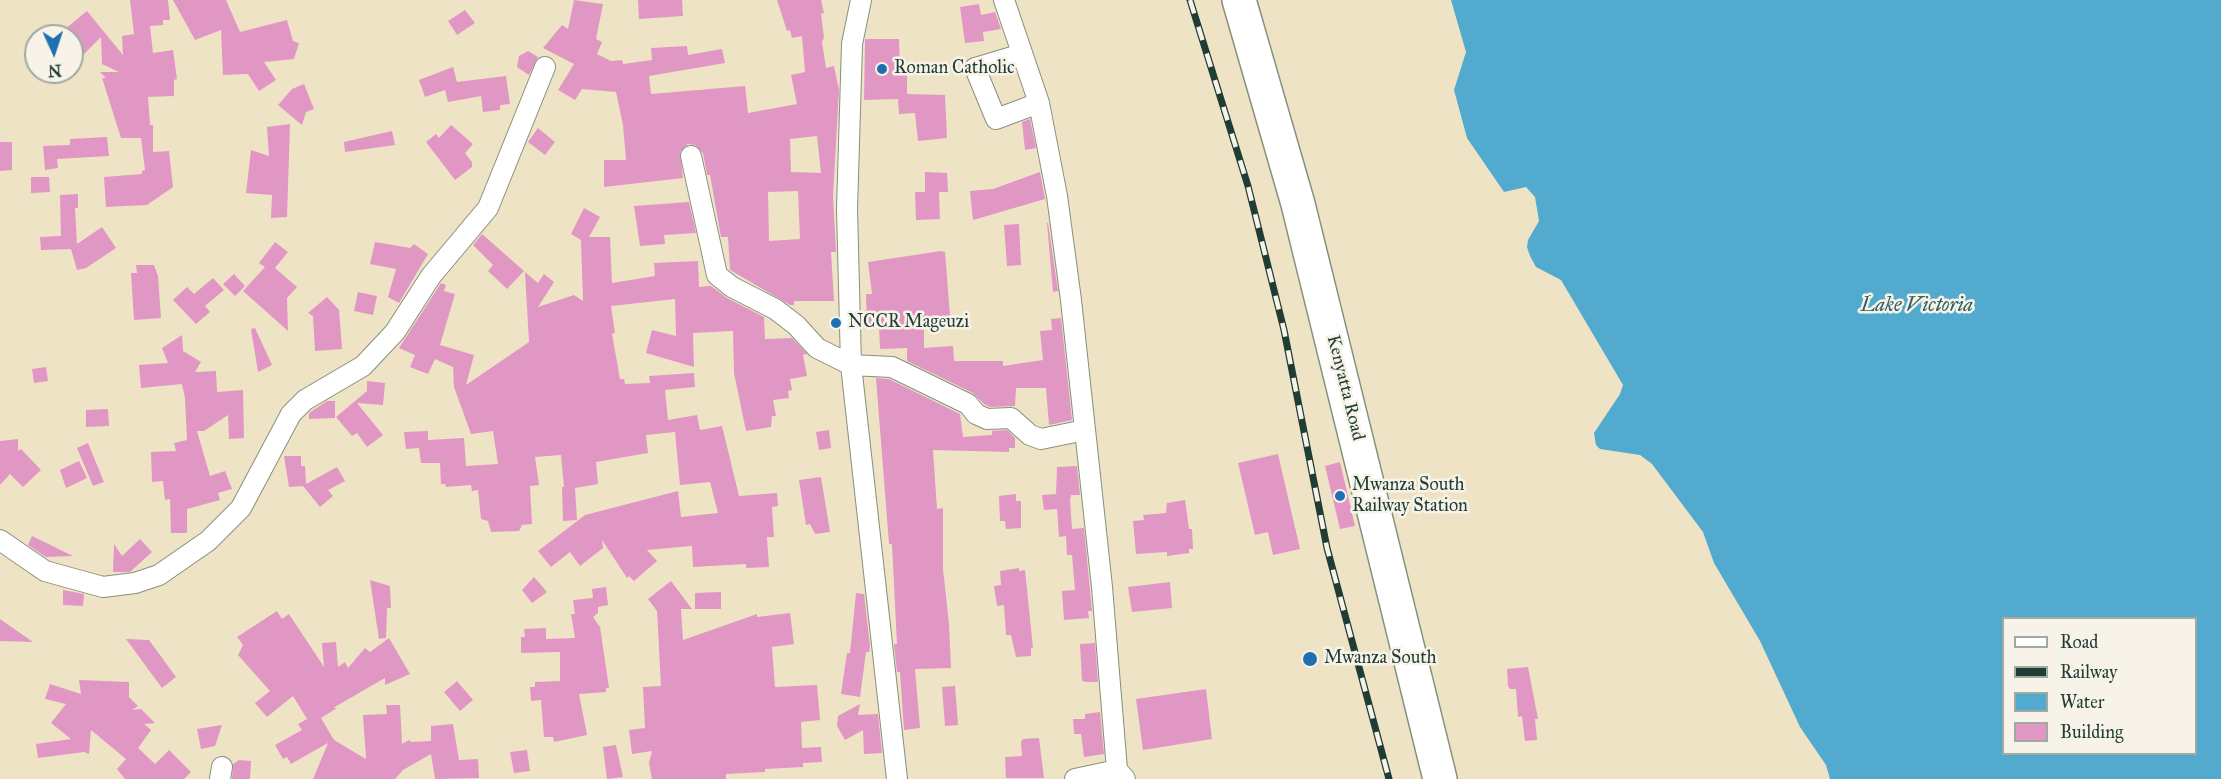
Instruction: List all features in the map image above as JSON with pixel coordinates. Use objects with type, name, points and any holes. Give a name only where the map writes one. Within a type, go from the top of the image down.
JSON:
[{"type":"highway","name":"Kenyatta Road","points":[[1239,0],[1306,237],[1440,779]]},
{"type":"street","points":[[861,0],[852,44],[846,209],[851,365],[897,779]]},
{"type":"street","points":[[1004,0],[1039,103],[1060,219],[1121,774],[1075,779]]},
{"type":"street","points":[[1022,54],[975,68],[996,119],[1039,103]]},
{"type":"street","points":[[0,540],[45,571],[103,587],[135,583],[159,575],[208,541],[241,508],[291,414],[305,400],[363,366],[395,332],[431,276],[489,208],[545,67]]},
{"type":"street","points":[[691,156],[717,275],[732,287],[775,309],[796,325],[817,348],[851,365],[892,368],[968,404],[976,414],[987,419],[1011,418],[1030,435],[1041,439],[1085,430]]},
{"type":"water","name":"Lake Victoria","points":[[1451,0],[2221,0],[2221,779],[1830,779],[1826,765],[1800,727],[1760,641],[1714,563],[1703,532],[1652,464],[1640,455],[1600,449],[1596,445],[1594,433],[1620,394],[1623,385],[1561,280],[1536,267],[1530,256],[1527,247],[1528,240],[1539,221],[1535,197],[1526,187],[1504,192],[1467,138],[1454,90],[1466,52]]},
{"type":"building","points":[[130,0],[168,0],[170,20],[163,20],[163,25],[150,26],[153,53],[173,50],[177,79],[174,80],[174,96],[148,97],[150,125],[153,125],[153,152],[169,151],[173,187],[147,205],[106,207],[104,177],[142,174],[145,170],[141,138],[121,138],[102,78],[106,78],[100,72],[119,72],[102,64],[101,37],[84,54],[84,24],[71,24],[87,11],[123,55],[122,36],[134,34]]},
{"type":"building","points":[[173,0],[226,0],[240,32],[287,20],[293,41],[299,43],[294,59],[264,62],[276,80],[259,91],[248,74],[223,75],[221,30],[195,40]]},
{"type":"building","points":[[574,0],[603,4],[596,39],[602,42],[597,54],[611,61],[622,60],[623,64],[652,60],[651,48],[687,46],[688,55],[722,49],[725,63],[649,76],[651,94],[745,86],[748,113],[797,104],[791,75],[805,72],[802,36],[792,38],[790,30],[787,31],[777,0],[821,0],[824,13],[821,14],[824,38],[822,42],[826,68],[834,66],[839,90],[833,196],[836,252],[831,252],[834,301],[794,301],[794,305],[790,305],[730,270],[728,237],[721,237],[710,175],[707,175],[703,153],[695,145],[688,144],[680,152],[683,178],[604,187],[604,160],[626,160],[623,125],[616,92],[582,89],[575,100],[558,90],[574,64],[543,48],[562,25],[568,29]],"holes":[[[817,136],[821,173],[791,172],[790,139]],[[798,191],[800,239],[769,241],[768,192]]]},
{"type":"building","points":[[638,0],[682,0],[683,16],[639,19]]},
{"type":"building","points":[[979,4],[981,15],[995,12],[1001,29],[983,32],[984,41],[965,43],[960,7]]},
{"type":"building","points":[[465,10],[475,23],[457,35],[448,21]]},
{"type":"building","points":[[865,39],[899,39],[900,72],[907,72],[907,94],[945,95],[947,138],[918,141],[915,113],[899,114],[898,99],[864,100]]},
{"type":"building","points":[[528,51],[538,57],[529,75],[517,67],[519,56]]},
{"type":"building","points":[[453,67],[457,82],[506,76],[510,104],[500,105],[500,110],[483,112],[481,96],[448,102],[445,90],[425,97],[419,80]]},
{"type":"building","points":[[304,84],[314,109],[306,112],[302,125],[278,105],[292,89]]},
{"type":"building","points":[[1030,119],[1036,148],[1025,150],[1022,122]]},
{"type":"building","points":[[290,124],[287,217],[271,218],[272,195],[246,193],[251,150],[269,156],[267,127]]},
{"type":"building","points":[[451,125],[473,144],[465,153],[472,162],[472,167],[455,180],[426,142],[436,134],[439,138]]},
{"type":"building","points":[[538,128],[555,142],[545,155],[528,142]]},
{"type":"building","points":[[392,131],[395,145],[345,152],[344,142]]},
{"type":"building","points":[[107,137],[109,156],[57,159],[58,168],[45,170],[43,146],[70,145],[70,139]]},
{"type":"building","points":[[0,142],[12,142],[12,170],[0,171]]},
{"type":"building","points":[[925,172],[947,173],[948,192],[939,192],[940,219],[916,220],[915,192],[925,192]]},
{"type":"building","points":[[1040,172],[1045,199],[973,220],[970,191],[993,189]]},
{"type":"building","points":[[31,177],[49,177],[50,192],[31,193]]},
{"type":"building","points":[[78,194],[78,208],[75,208],[77,244],[102,227],[116,248],[86,268],[77,270],[71,249],[41,250],[40,237],[61,236],[60,195]]},
{"type":"building","points":[[689,202],[696,233],[664,235],[665,244],[640,246],[634,206]]},
{"type":"building","points":[[584,208],[600,217],[589,237],[610,237],[612,283],[655,276],[654,263],[698,261],[699,287],[711,286],[727,298],[764,317],[765,339],[792,338],[807,354],[803,355],[807,376],[790,379],[792,390],[788,391],[789,398],[773,400],[776,416],[772,416],[771,427],[746,431],[734,373],[733,331],[693,333],[694,367],[646,353],[652,330],[676,336],[675,299],[611,306],[615,333],[612,334],[620,379],[624,379],[625,384],[650,383],[649,376],[694,373],[695,387],[665,390],[668,420],[697,415],[700,430],[722,426],[739,496],[777,493],[778,506],[772,507],[774,537],[767,537],[769,567],[746,568],[746,564],[693,567],[692,546],[647,550],[657,561],[634,581],[629,576],[627,578],[602,540],[603,548],[580,566],[570,552],[551,567],[538,551],[585,515],[678,491],[681,517],[718,513],[710,482],[680,485],[675,432],[646,435],[648,453],[596,462],[598,484],[575,488],[577,520],[563,521],[562,487],[564,487],[561,455],[535,457],[539,485],[530,486],[532,524],[522,525],[519,531],[491,532],[488,521],[481,519],[478,490],[472,491],[471,485],[446,487],[445,484],[441,484],[440,463],[421,463],[419,448],[406,449],[404,432],[428,431],[428,440],[464,438],[466,466],[498,464],[493,431],[471,434],[454,387],[453,367],[435,359],[428,374],[410,367],[415,355],[399,348],[441,283],[446,285],[444,291],[455,294],[440,345],[474,355],[466,385],[529,342],[525,272],[538,283],[544,274],[554,282],[538,307],[574,295],[583,301],[581,240],[571,234]]},
{"type":"building","points":[[1047,223],[1058,291],[1053,292]]},
{"type":"building","points":[[1019,224],[1021,265],[1007,266],[1004,225]]},
{"type":"building","points":[[482,234],[524,271],[507,289],[488,271],[493,265],[473,245]]},
{"type":"building","points":[[275,242],[288,252],[275,268],[297,287],[287,298],[288,331],[243,291],[265,267],[259,263]]},
{"type":"building","points":[[375,242],[410,248],[414,244],[428,254],[399,303],[388,297],[396,269],[370,264]]},
{"type":"building","points":[[945,252],[950,316],[924,317],[924,348],[953,346],[954,361],[1003,361],[1003,366],[1043,360],[1040,331],[1052,330],[1051,319],[1061,318],[1072,420],[1049,425],[1046,388],[1016,388],[1015,406],[990,407],[973,393],[907,361],[907,348],[880,349],[879,325],[867,326],[866,294],[872,294],[868,262]]},
{"type":"building","points":[[136,265],[154,265],[158,276],[161,318],[134,320],[131,273],[137,273]]},
{"type":"building","points":[[234,274],[245,286],[235,296],[223,284]]},
{"type":"building","points":[[213,278],[224,290],[205,306],[210,312],[196,324],[173,300],[187,287],[194,294]]},
{"type":"building","points":[[358,292],[377,296],[373,315],[354,311]]},
{"type":"building","points":[[327,297],[339,310],[342,349],[315,351],[313,316],[308,313]]},
{"type":"building","points":[[255,328],[272,365],[258,372],[251,329]]},
{"type":"building","points":[[182,335],[183,351],[201,362],[195,372],[216,371],[217,392],[243,390],[244,438],[229,439],[228,415],[204,431],[197,431],[210,476],[225,471],[232,489],[218,493],[220,500],[187,509],[187,533],[171,533],[170,499],[165,500],[163,481],[152,482],[151,452],[176,451],[174,443],[187,440],[185,398],[182,384],[141,388],[139,365],[168,363],[162,348]]},
{"type":"building","points":[[46,367],[48,381],[34,383],[32,369]]},
{"type":"building","points":[[876,378],[889,379],[960,414],[963,437],[992,435],[992,431],[1007,430],[1015,438],[1015,448],[1009,448],[1009,452],[933,450],[937,509],[943,508],[943,569],[951,668],[915,669],[920,728],[904,730],[900,672],[897,672],[894,644],[897,644],[892,544],[889,544]]},
{"type":"building","points":[[367,381],[385,383],[383,405],[357,403],[383,435],[367,447],[357,433],[352,436],[336,417],[367,391]]},
{"type":"building","points":[[327,401],[335,401],[335,418],[309,419],[309,413]]},
{"type":"building","points":[[108,409],[109,426],[86,427],[86,410]]},
{"type":"building","points":[[829,430],[831,448],[819,450],[816,432]]},
{"type":"building","points":[[18,439],[18,451],[21,449],[41,470],[23,487],[10,474],[0,485],[0,441]]},
{"type":"building","points":[[88,443],[104,482],[93,486],[77,448]]},
{"type":"building","points":[[1278,454],[1300,549],[1273,555],[1268,532],[1255,535],[1238,463]]},
{"type":"building","points":[[284,456],[301,456],[301,466],[305,466],[306,484],[337,467],[345,481],[328,490],[333,496],[320,507],[303,486],[289,487]]},
{"type":"building","points":[[79,461],[87,478],[66,488],[60,470]]},
{"type":"building","name":"Mwanza South Railway Station","points":[[1340,462],[1355,526],[1340,529],[1325,466]]},
{"type":"building","points":[[1077,466],[1080,495],[1071,495],[1072,529],[1084,528],[1092,611],[1088,611],[1089,618],[1064,620],[1062,591],[1075,590],[1072,555],[1067,555],[1066,536],[1059,537],[1057,509],[1044,510],[1042,495],[1056,494],[1057,467]]},
{"type":"building","points":[[821,477],[830,532],[815,534],[810,524],[806,525],[799,480]]},
{"type":"building","points":[[1016,494],[1016,501],[1021,501],[1021,528],[1006,529],[1005,521],[1000,521],[999,496]]},
{"type":"building","points":[[1185,500],[1189,529],[1192,529],[1193,549],[1189,549],[1189,553],[1167,556],[1167,552],[1136,554],[1133,521],[1144,520],[1143,515],[1166,513],[1167,503]]},
{"type":"building","points":[[32,536],[73,556],[46,557],[28,545]]},
{"type":"building","points":[[140,539],[152,552],[130,572],[113,572],[114,544],[122,556]]},
{"type":"building","points":[[1019,568],[1019,571],[1025,570],[1033,648],[1031,648],[1031,656],[1016,657],[1011,635],[1006,635],[1004,605],[997,606],[994,586],[1001,585],[1000,571]]},
{"type":"building","points":[[534,577],[547,592],[532,603],[522,590]]},
{"type":"building","points":[[370,580],[390,586],[391,608],[387,608],[386,638],[379,639]]},
{"type":"building","points":[[671,581],[692,609],[681,609],[683,640],[757,614],[757,617],[790,613],[794,644],[772,647],[775,687],[817,685],[820,720],[801,722],[802,748],[821,747],[822,762],[803,763],[803,767],[765,769],[765,772],[726,774],[726,779],[652,779],[649,763],[652,751],[632,754],[629,730],[645,728],[643,687],[661,686],[657,611],[648,599]]},
{"type":"building","points":[[1170,582],[1172,608],[1132,612],[1128,587]]},
{"type":"building","points":[[606,587],[608,605],[598,607],[598,613],[593,617],[600,627],[609,688],[606,688],[606,692],[579,694],[587,735],[554,742],[553,737],[544,737],[541,700],[531,701],[530,687],[535,687],[535,682],[560,681],[560,652],[521,653],[521,637],[525,637],[524,629],[546,628],[546,639],[575,638],[571,614],[575,614],[573,600],[593,598],[592,589]]},
{"type":"building","points":[[63,590],[84,594],[83,606],[63,605]]},
{"type":"building","points":[[721,592],[721,609],[695,609],[695,593]]},
{"type":"building","points":[[856,593],[864,594],[870,646],[869,652],[866,652],[860,697],[841,694],[847,653],[850,653]]},
{"type":"building","points":[[277,611],[282,619],[289,614],[324,667],[322,643],[336,642],[338,667],[345,662],[348,668],[365,648],[370,652],[389,638],[410,674],[385,685],[385,678],[333,708],[337,708],[321,718],[334,740],[366,759],[363,715],[387,714],[386,705],[400,705],[402,744],[409,740],[411,742],[431,741],[431,726],[453,724],[459,760],[478,759],[479,778],[435,779],[431,754],[403,770],[395,779],[313,779],[328,743],[291,764],[287,757],[283,759],[275,745],[302,730],[298,724],[307,719],[293,696],[267,717],[255,703],[270,691],[238,655],[243,645],[237,637]]},
{"type":"building","points":[[0,619],[33,642],[0,641]]},
{"type":"building","points":[[126,639],[149,640],[176,677],[162,688]]},
{"type":"building","points":[[1095,643],[1098,682],[1082,681],[1080,644]]},
{"type":"building","points":[[1528,667],[1538,719],[1535,719],[1537,740],[1525,741],[1522,716],[1518,717],[1516,689],[1510,689],[1508,686],[1507,669]]},
{"type":"building","points":[[79,680],[129,682],[129,697],[138,706],[132,710],[141,709],[155,723],[144,724],[151,730],[138,748],[155,764],[169,750],[191,772],[184,779],[125,779],[117,769],[126,759],[91,730],[89,754],[84,752],[38,758],[36,744],[71,739],[51,723],[66,704],[45,699],[50,684],[81,694]]},
{"type":"building","points":[[457,681],[473,700],[460,711],[444,692]]},
{"type":"building","points":[[955,686],[958,725],[945,726],[942,687]]},
{"type":"building","points":[[1206,689],[1212,739],[1143,750],[1136,699]]},
{"type":"building","points":[[860,704],[858,715],[878,714],[882,753],[864,754],[863,730],[845,740],[837,726],[838,716]]},
{"type":"building","points":[[1100,712],[1104,754],[1084,757],[1081,734],[1074,734],[1073,719],[1085,719],[1085,714]]},
{"type":"building","points":[[222,725],[215,746],[201,749],[197,729]]},
{"type":"building","points":[[1039,738],[1044,778],[1006,778],[1005,757],[1022,756],[1021,742],[1023,739]]},
{"type":"building","points":[[616,745],[623,777],[607,779],[603,747]]},
{"type":"building","points":[[527,750],[530,771],[514,773],[510,752]]},
{"type":"building","points":[[239,760],[251,761],[250,779],[232,779],[233,764]]},
{"type":"railway","points":[[1190,0],[1248,186],[1284,330],[1327,548],[1389,779]]},
{"type":"place","name":"Roman Catholic","points":[[882,69]]},
{"type":"place","name":"NCCR Mageuzi","points":[[836,323]]},
{"type":"place","name":"Mwanza South Railway Station","points":[[1340,496]]},
{"type":"place","name":"Mwanza South","points":[[1310,659]]}]
